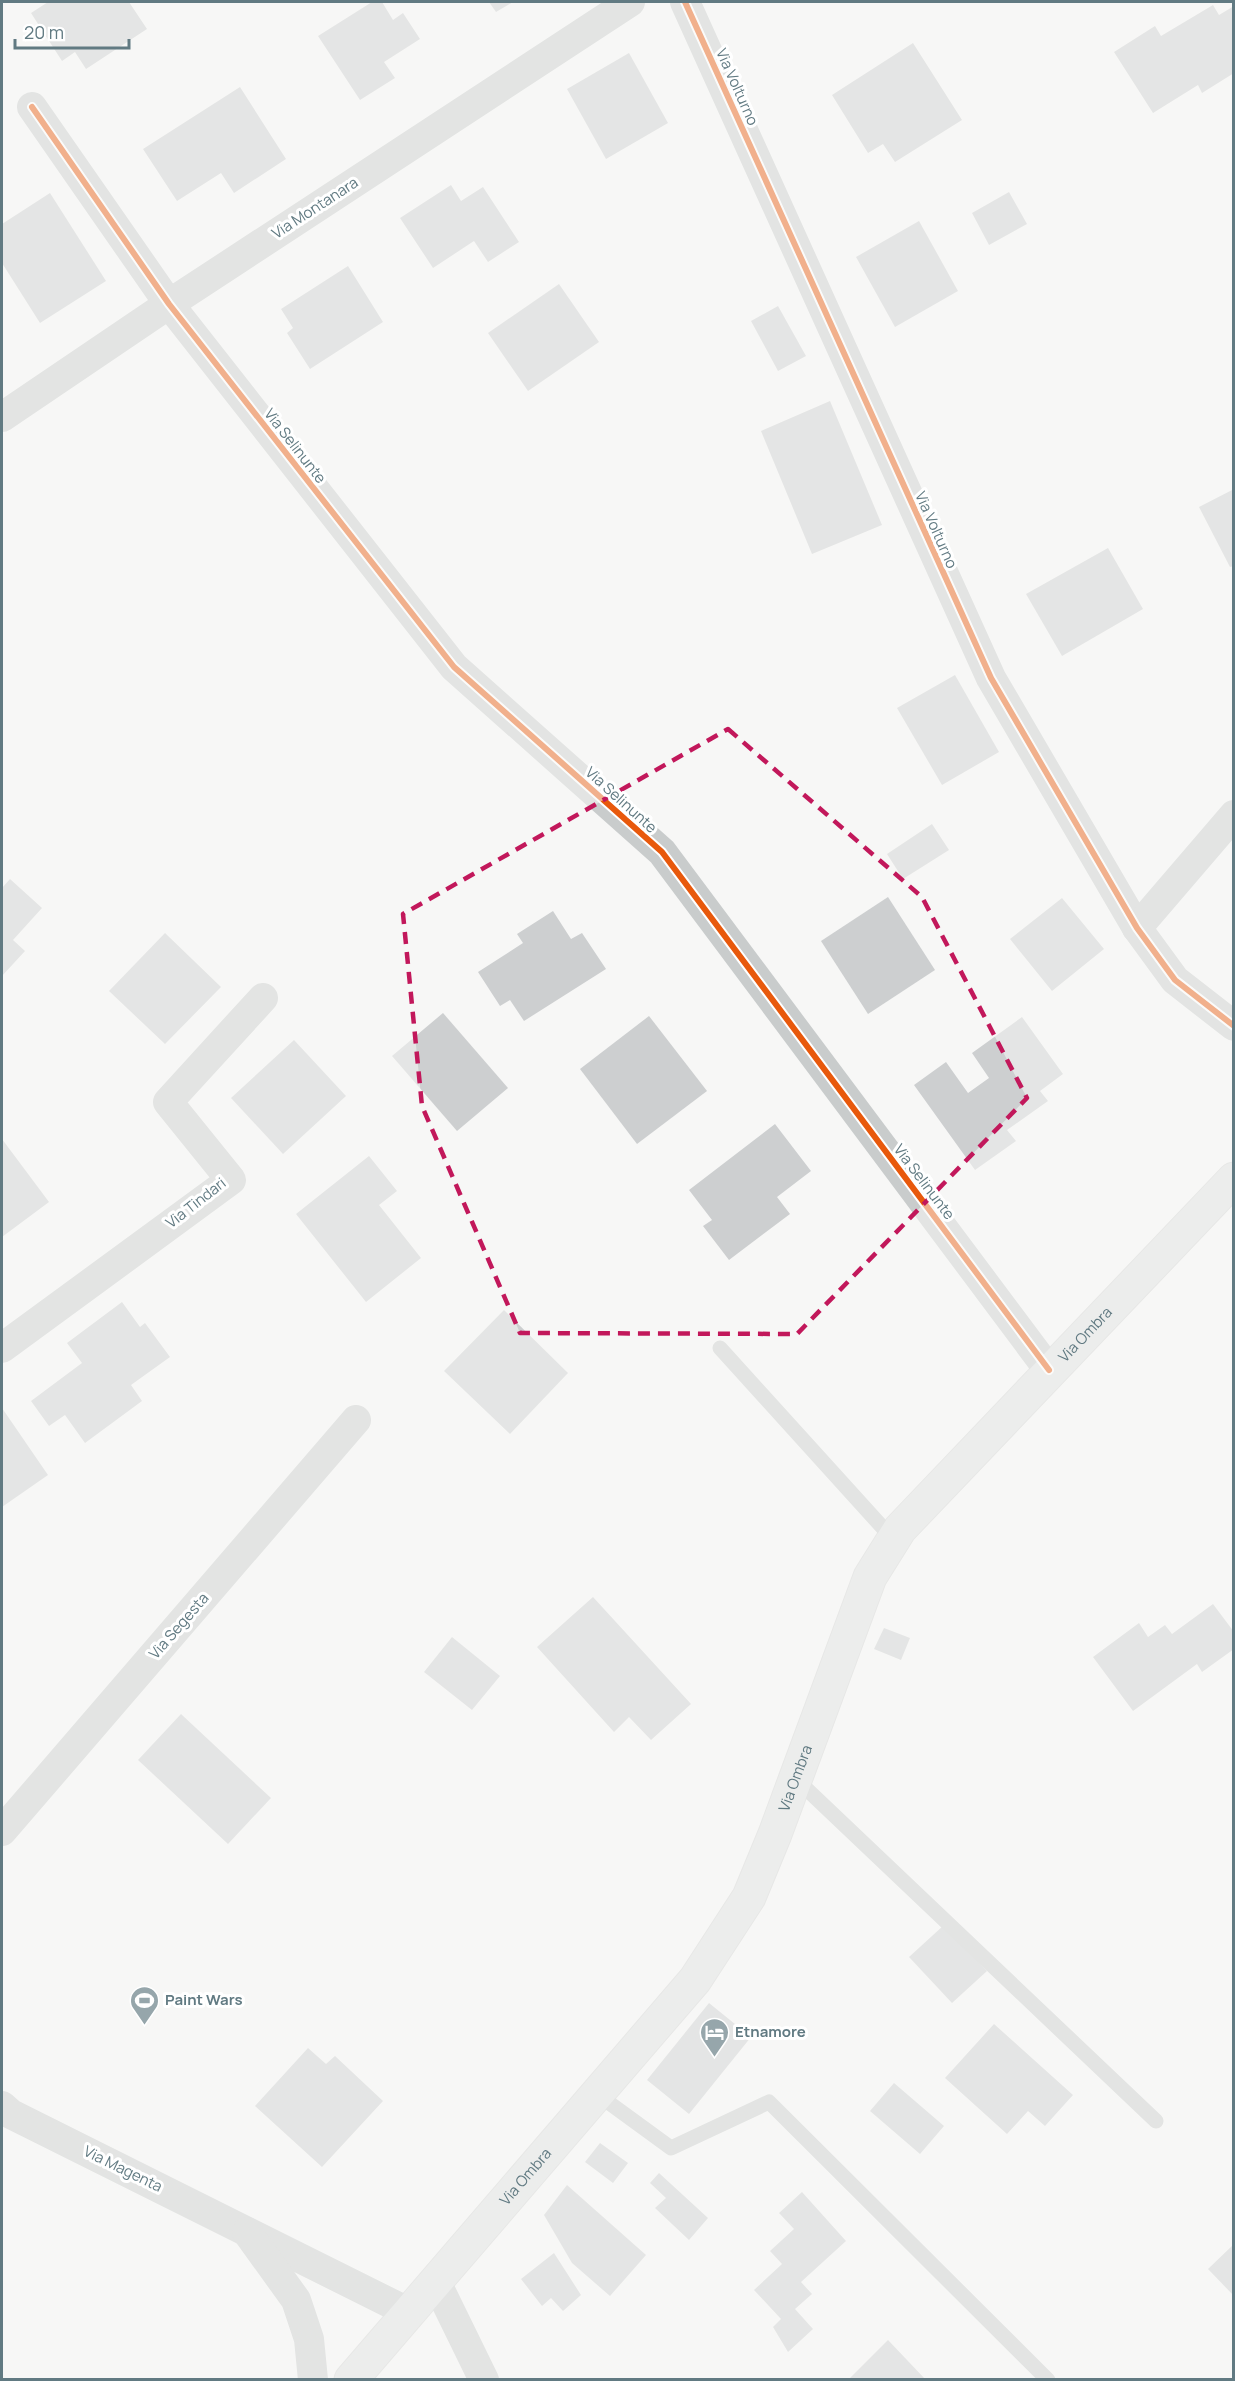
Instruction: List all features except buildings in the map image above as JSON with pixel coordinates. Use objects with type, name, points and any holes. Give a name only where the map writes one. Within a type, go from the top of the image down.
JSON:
[{"type":"main road","name":"Via Ombra","points":[[351,2379],[695,1980],[726,1935],[749,1897],[796,1779],[870,1577],[900,1529],[1233,1179]]},
{"type":"street","name":"Via Montanara","points":[[2,417],[169,304],[630,2]]},
{"type":"street","name":"Via Volturno","points":[[685,2],[991,678],[1137,928],[1175,980],[1233,1026]]},
{"type":"street","name":"Via Selinunte","points":[[32,107],[169,304],[454,667],[662,852],[1049,1370]]},
{"type":"street","points":[[1137,928],[1233,815]]},
{"type":"street","name":"Via Tindari","points":[[2,1348],[231,1180],[168,1102],[263,998]]},
{"type":"street","name":"Via Segesta","points":[[2,1831],[356,1420]]},
{"type":"street","name":"Via Magenta","points":[[2,2106],[11,2114],[408,2312]]},
{"type":"street","points":[[246,2230],[296,2300],[309,2338],[313,2379]]},
{"type":"street","points":[[436,2282],[484,2379]]},
{"type":"lane","points":[[720,1348],[893,1539]]},
{"type":"lane","points":[[796,1779],[1156,2121]]},
{"type":"lane","points":[[597,2094],[671,2148],[769,2102],[1048,2379]]},
{"type":"highlighted area","points":[[728,729],[922,897],[1027,1098],[797,1334],[520,1333],[422,1106],[403,914]]},
{"type":"cycle path","points":[[685,2],[991,678],[1137,928],[1175,980],[1234,1026]]},
{"type":"cycle path","points":[[32,107],[169,304],[454,667],[662,852],[1049,1370]]},
{"type":"place","name":"Paint Wars","points":[[144,2026]]},
{"type":"place","name":"Etnamore","points":[[714,2058]]}]
